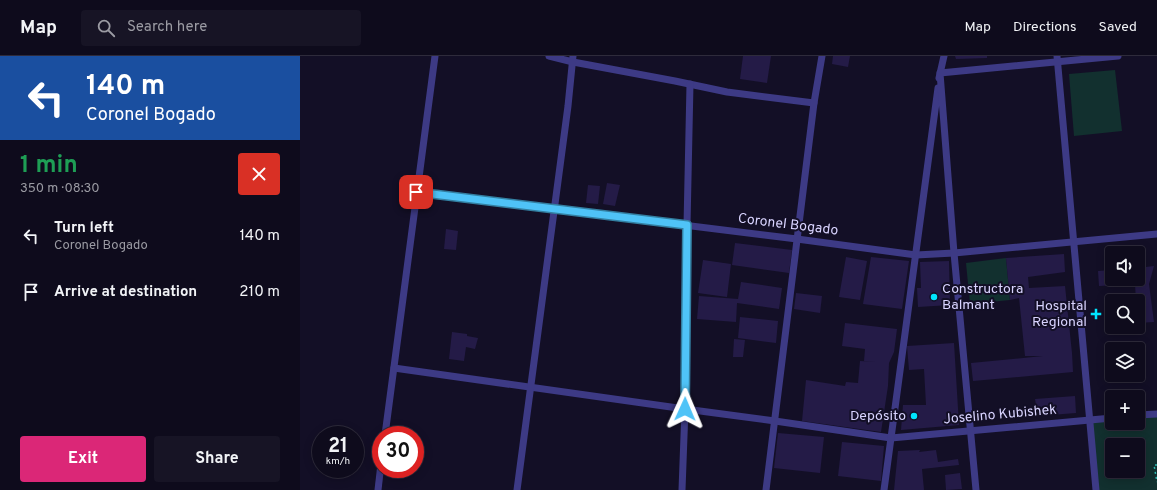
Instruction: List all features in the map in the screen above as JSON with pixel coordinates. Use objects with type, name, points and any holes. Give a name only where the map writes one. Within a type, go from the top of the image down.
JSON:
[{"type":"street","points":[[386,426],[435,56]]},
{"type":"street","points":[[549,56],[573,59],[727,92],[814,103]]},
{"type":"street","points":[[766,490],[814,103],[822,56]]},
{"type":"street","points":[[884,490],[940,73],[944,56]]},
{"type":"street","points":[[940,73],[1057,59],[1118,56]]},
{"type":"street","points":[[517,490],[573,59]]},
{"type":"street","points":[[1057,59],[1096,490]]},
{"type":"street","points":[[940,73],[954,253],[976,490]]},
{"type":"street","points":[[682,490],[685,409],[690,84]]},
{"type":"street","name":"Coronel Bogado","points":[[416,192],[916,255],[954,253],[1157,234]]},
{"type":"street","name":"Joselino Kubishek","points":[[394,368],[891,438],[1089,420],[1105,421]]},
{"type":"street","points":[[1145,415],[1157,414]]},
{"type":"street","points":[[378,490],[379,478]]},
{"type":"path","points":[[1157,465],[1154,465],[1157,482]]},
{"type":"green space","points":[[1115,70],[1122,131],[1074,136],[1069,74]]},
{"type":"green space","points":[[1006,258],[1010,300],[970,304],[966,263]]},
{"type":"green space","points":[[1157,414],[1157,490],[1096,490],[1089,420],[1105,419],[1105,430],[1145,430],[1145,415]]},
{"type":"building","points":[[743,56],[771,56],[767,83],[740,79]]},
{"type":"building","points":[[833,56],[850,56],[848,67],[832,64]]},
{"type":"building","points":[[955,56],[987,56],[987,58],[956,59]]},
{"type":"building","points":[[607,183],[620,185],[615,206],[603,204]]},
{"type":"building","points":[[588,185],[600,186],[598,204],[586,203]]},
{"type":"building","points":[[446,229],[458,231],[456,250],[444,249]]},
{"type":"building","points":[[735,243],[792,250],[789,273],[732,265]]},
{"type":"building","points":[[1064,254],[1065,272],[1028,277],[1029,288],[1065,286],[1073,372],[973,381],[971,363],[1043,356],[1025,356],[1019,298],[1010,300],[1006,258]]},
{"type":"building","points":[[846,257],[867,261],[860,300],[839,297]]},
{"type":"building","points":[[871,257],[909,261],[902,309],[863,304]]},
{"type":"building","points":[[703,260],[731,264],[727,297],[698,293]]},
{"type":"building","points":[[949,261],[950,305],[918,307],[917,288],[921,288],[920,262]]},
{"type":"building","points":[[1154,266],[1149,284],[1154,322],[1145,323],[1145,294],[1136,294],[1135,286],[1145,286],[1145,267]]},
{"type":"building","points":[[1105,270],[1105,286],[1099,286],[1098,271]]},
{"type":"building","points":[[741,282],[782,288],[779,309],[737,303],[736,322],[697,319],[699,296],[738,299]]},
{"type":"building","points":[[796,293],[822,296],[820,313],[794,309]]},
{"type":"building","points":[[740,317],[778,321],[776,343],[738,338]]},
{"type":"building","points":[[845,323],[897,329],[894,352],[889,363],[888,386],[881,432],[802,421],[806,380],[845,386],[846,382],[858,383],[860,361],[876,362],[864,361],[865,349],[842,346]]},
{"type":"building","points":[[452,332],[467,334],[467,336],[478,338],[475,349],[466,347],[464,361],[449,359]]},
{"type":"building","points":[[734,339],[745,340],[743,357],[733,357]]},
{"type":"building","points":[[954,343],[959,425],[901,430],[903,405],[926,405],[924,369],[909,370],[907,346]]},
{"type":"building","points":[[1075,396],[1076,413],[1038,416],[1035,399]]},
{"type":"building","points":[[778,433],[824,437],[820,473],[774,468]]},
{"type":"building","points":[[842,442],[884,446],[881,481],[838,476]]},
{"type":"building","points":[[920,450],[919,452],[936,450],[938,462],[958,459],[959,465],[922,469],[924,490],[894,490],[898,451]]},
{"type":"building","points":[[960,473],[962,489],[946,490],[945,475]]},
{"type":"place","name":"Constructora Balmant","points":[[934,297]]},
{"type":"place","name":"Hospital Regional","points":[[1096,314]]},
{"type":"place","name":"Depósito","points":[[914,416]]},
{"type":"route","points":[[416,192],[687,225],[685,409]]}]
